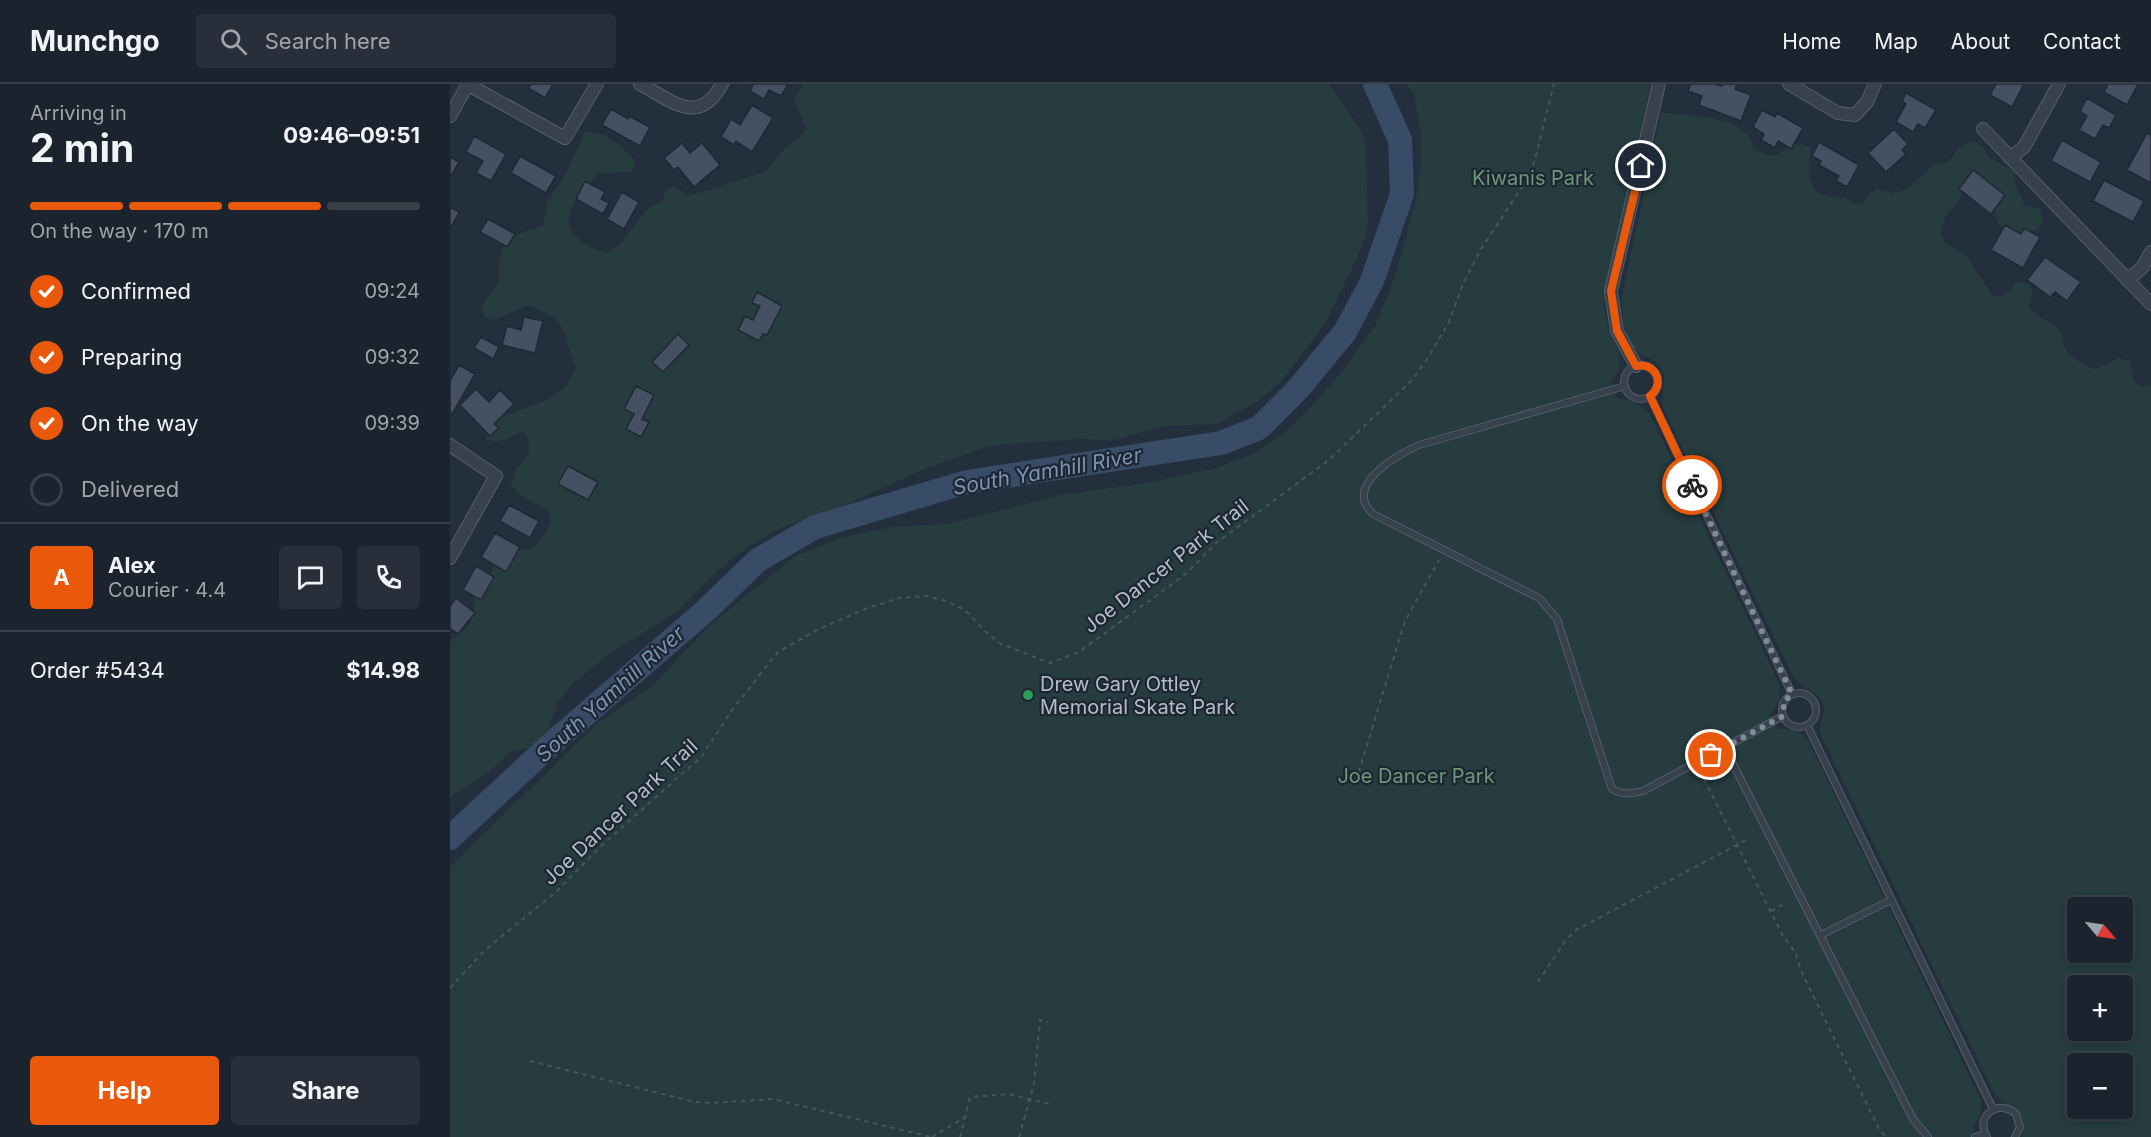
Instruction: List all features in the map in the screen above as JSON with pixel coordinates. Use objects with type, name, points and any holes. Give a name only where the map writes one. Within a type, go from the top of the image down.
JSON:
[{"type":"street","points":[[450,116],[468,84],[565,138],[597,84]]},
{"type":"street","points":[[640,84],[682,107],[694,108],[705,106],[712,101],[722,84]]},
{"type":"street","points":[[1636,366],[1617,331],[1611,291],[1659,84]]},
{"type":"street","points":[[1789,84],[1838,113],[1855,115],[1867,102],[1875,84]]},
{"type":"street","points":[[2010,158],[2024,147],[2059,84]]},
{"type":"street","points":[[1983,129],[2151,304]]},
{"type":"street","points":[[2127,280],[2142,268],[2151,252]]},
{"type":"street","points":[[450,445],[496,476],[450,558]]},
{"type":"lane","points":[[1647,365],[1658,377],[1657,388],[1650,396],[1635,397],[1625,386],[1626,376],[1636,366],[1647,365]]},
{"type":"lane","points":[[1625,386],[1419,445],[1394,457],[1377,472],[1365,488],[1364,502],[1373,514],[1539,598],[1548,606],[1557,619],[1612,789],[1629,794],[1643,791],[1783,716]]},
{"type":"lane","points":[[1650,396],[1792,694]]},
{"type":"lane","points":[[1803,692],[1815,702],[1815,718],[1802,727],[1791,725],[1783,716],[1784,701],[1792,694],[1803,692]]},
{"type":"lane","points":[[1807,725],[1994,1109]]},
{"type":"lane","points":[[1725,748],[1913,1119],[1928,1137]]},
{"type":"lane","points":[[1821,935],[1891,900]]},
{"type":"lane","points":[[1975,1137],[1986,1136],[1983,1122],[1985,1117],[1994,1109],[2006,1108],[2016,1114],[2020,1127],[2016,1137]]},
{"type":"path","name":"Joe Dancer Park Trail","points":[[450,988],[485,950],[556,892],[599,848],[702,756],[738,702],[778,652],[819,629],[865,609],[899,598],[926,596],[946,601],[965,610],[1001,644],[1050,663],[1058,661],[1079,652],[1164,590],[1246,519],[1329,460],[1412,380],[1449,322],[1463,284],[1481,249],[1526,181],[1534,163],[1554,84]]},
{"type":"path","points":[[1356,781],[1406,621],[1418,594],[1445,550]]},
{"type":"path","points":[[1696,763],[1770,912],[1795,952],[1802,973],[1879,1129],[1886,1137]]},
{"type":"path","points":[[1538,982],[1566,940],[1576,930],[1748,839]]},
{"type":"path","points":[[1770,912],[1782,905]]},
{"type":"path","points":[[1019,1137],[1035,1084],[1040,1020],[1048,1022]]},
{"type":"path","points":[[530,1061],[695,1102],[711,1103],[773,1098],[932,1137],[964,1118]]},
{"type":"path","points":[[960,1137],[970,1097],[1009,1094],[1048,1104]]},
{"type":"green space","points":[[803,84],[1329,84],[1361,130],[1366,148],[1368,223],[1363,245],[1326,322],[1283,379],[1260,400],[1217,424],[1166,426],[1110,441],[1081,439],[1004,444],[983,448],[922,470],[837,509],[823,511],[774,531],[723,566],[680,609],[604,658],[572,684],[557,704],[544,743],[512,751],[486,774],[450,796],[450,642],[470,623],[474,613],[475,588],[486,584],[498,557],[509,544],[528,550],[534,547],[544,536],[551,522],[549,512],[518,493],[511,486],[516,469],[529,453],[528,438],[523,431],[501,441],[491,441],[486,439],[490,425],[509,414],[549,399],[566,386],[576,367],[563,328],[542,311],[527,305],[495,320],[487,318],[481,310],[498,282],[499,261],[505,244],[516,236],[543,226],[547,203],[567,172],[585,132],[605,136],[635,160],[632,172],[598,173],[571,208],[569,225],[573,232],[592,248],[608,253],[622,242],[649,207],[662,202],[665,191],[674,186],[689,196],[764,172],[784,150],[799,138],[806,127],[794,102]]},
{"type":"green space","name":"Joe Dancer Park","points":[[1406,84],[1651,84],[1605,288],[1609,330],[1620,362],[1619,369],[1611,382],[1617,398],[1634,401],[1649,413],[1779,683],[1780,700],[1771,714],[1778,729],[1794,731],[1802,734],[1808,740],[1981,1100],[1980,1115],[1973,1128],[1977,1137],[450,1137],[450,867],[599,722],[652,686],[708,627],[795,556],[843,537],[892,527],[948,524],[1060,495],[1146,483],[1216,468],[1258,452],[1296,423],[1342,372],[1375,326],[1394,279],[1415,204],[1421,168],[1421,135],[1414,93]]},
{"type":"green space","points":[[1661,113],[1695,116],[1731,124],[1748,135],[1754,149],[1768,155],[1774,155],[1797,144],[1810,148],[1809,178],[1814,189],[1820,194],[1845,198],[1856,205],[1863,204],[1867,196],[1877,189],[1891,193],[1905,190],[1933,166],[1949,161],[1959,148],[1971,141],[1984,147],[1988,157],[2014,171],[2016,186],[2025,206],[2040,209],[2043,219],[2039,229],[2018,232],[2008,229],[1998,224],[1995,214],[1998,198],[1965,185],[1959,202],[1946,215],[1941,233],[1945,243],[1965,254],[1993,297],[2004,295],[2019,281],[2030,285],[2033,293],[2029,307],[2039,317],[2059,328],[2067,351],[2078,361],[2096,369],[2118,358],[2130,361],[2133,381],[2141,387],[2150,386],[2151,383],[2151,1137],[2022,1137],[2023,1127],[2020,1115],[1994,1093],[1820,733],[1824,712],[1823,703],[1817,695],[1794,678],[1664,410],[1662,401],[1664,378],[1661,368],[1631,344],[1622,310],[1622,296]]},
{"type":"building","points":[[531,84],[553,84],[545,98],[528,88]]},
{"type":"building","points":[[753,84],[788,84],[781,96],[769,90],[764,99],[750,91]]},
{"type":"building","points":[[1691,84],[1722,86],[1723,84],[1737,84],[1735,89],[1751,95],[1741,121],[1699,105],[1702,96],[1688,91]]},
{"type":"building","points":[[1996,84],[2024,84],[2012,107],[1990,95]]},
{"type":"building","points":[[2108,84],[2138,84],[2127,105],[2104,92]]},
{"type":"building","points":[[1906,93],[1936,110],[1925,128],[1918,124],[1913,132],[1896,122],[1906,104],[1902,101]]},
{"type":"building","points":[[2087,98],[2116,115],[2109,128],[2103,125],[2095,139],[2079,130],[2087,116],[2080,111]]},
{"type":"building","points":[[752,105],[773,118],[752,152],[736,141],[734,145],[721,137],[731,119],[740,125]]},
{"type":"building","points":[[611,109],[628,119],[629,116],[650,127],[640,146],[602,125]]},
{"type":"building","points":[[1762,110],[1775,117],[1777,113],[1803,128],[1791,149],[1778,141],[1775,148],[1761,140],[1764,134],[1753,127]]},
{"type":"building","points":[[1894,129],[1908,144],[1902,150],[1906,154],[1886,172],[1868,153]]},
{"type":"building","points":[[2147,133],[2151,135],[2151,183],[2127,170]]},
{"type":"building","points":[[474,136],[506,154],[491,181],[476,173],[483,161],[466,152]]},
{"type":"building","points":[[2062,140],[2101,162],[2090,182],[2051,161]]},
{"type":"building","points":[[1819,142],[1859,165],[1847,187],[1836,181],[1839,176],[1819,165],[1821,161],[1812,156]]},
{"type":"building","points":[[682,143],[690,153],[702,143],[720,165],[694,187],[678,167],[674,170],[664,158]]},
{"type":"building","points":[[520,156],[556,176],[546,193],[511,173]]},
{"type":"building","points":[[450,157],[459,162],[451,176],[450,175]]},
{"type":"building","points":[[1973,170],[2005,195],[1991,214],[1959,189]]},
{"type":"building","points":[[2104,180],[2144,201],[2133,222],[2093,201]]},
{"type":"building","points":[[585,181],[605,192],[601,199],[609,203],[603,214],[576,199]]},
{"type":"building","points":[[622,192],[639,202],[624,229],[607,219]]},
{"type":"building","points":[[450,207],[459,212],[450,229]]},
{"type":"building","points":[[488,219],[515,234],[507,247],[480,232]]},
{"type":"building","points":[[2005,225],[2021,234],[2024,228],[2040,237],[2023,268],[1991,250]]},
{"type":"building","points":[[2045,257],[2081,282],[2067,301],[2055,292],[2050,297],[2027,280]]},
{"type":"building","points":[[757,292],[782,306],[767,335],[763,334],[759,341],[738,330],[745,316],[753,320],[760,306],[752,303]]},
{"type":"building","points":[[524,317],[543,321],[535,353],[502,345],[507,326],[521,330]]},
{"type":"building","points":[[678,334],[689,345],[663,372],[652,362]]},
{"type":"building","points":[[481,337],[499,347],[493,359],[474,348]]},
{"type":"building","points":[[459,365],[475,374],[452,414],[450,412],[450,381]]},
{"type":"building","points":[[636,386],[654,395],[642,419],[649,422],[641,437],[626,429],[634,414],[624,409]]},
{"type":"building","points":[[476,389],[489,402],[500,390],[514,404],[494,424],[499,428],[490,436],[460,405]]},
{"type":"building","points":[[568,466],[598,482],[588,500],[558,484]]},
{"type":"building","points":[[509,505],[539,521],[530,538],[500,521]]},
{"type":"building","points":[[495,533],[520,547],[506,572],[481,557]]},
{"type":"building","points":[[476,566],[494,577],[481,600],[463,590]]},
{"type":"building","points":[[456,598],[475,613],[458,634],[450,628],[450,606]]},
{"type":"waterway","name":"South Yamhill River","points":[[450,838],[550,745],[704,612],[758,560],[815,527],[967,482],[1221,443],[1259,428],[1298,389],[1345,332],[1372,281],[1402,194],[1400,140],[1375,84]]},
{"type":"way so far","points":[[1692,485],[1792,694],[1784,701],[1783,716],[1711,755]]},
{"type":"place","name":"Drew Gary Ottley Memorial Skate Park","points":[[1028,695]]},
{"type":"route","points":[[1641,166],[1611,291],[1613,312],[1617,331],[1636,366],[1647,365],[1658,377],[1657,388],[1650,396],[1692,485]]},
{"type":"park label","name":"Kiwanis Park","points":[[1533,178]]}]
